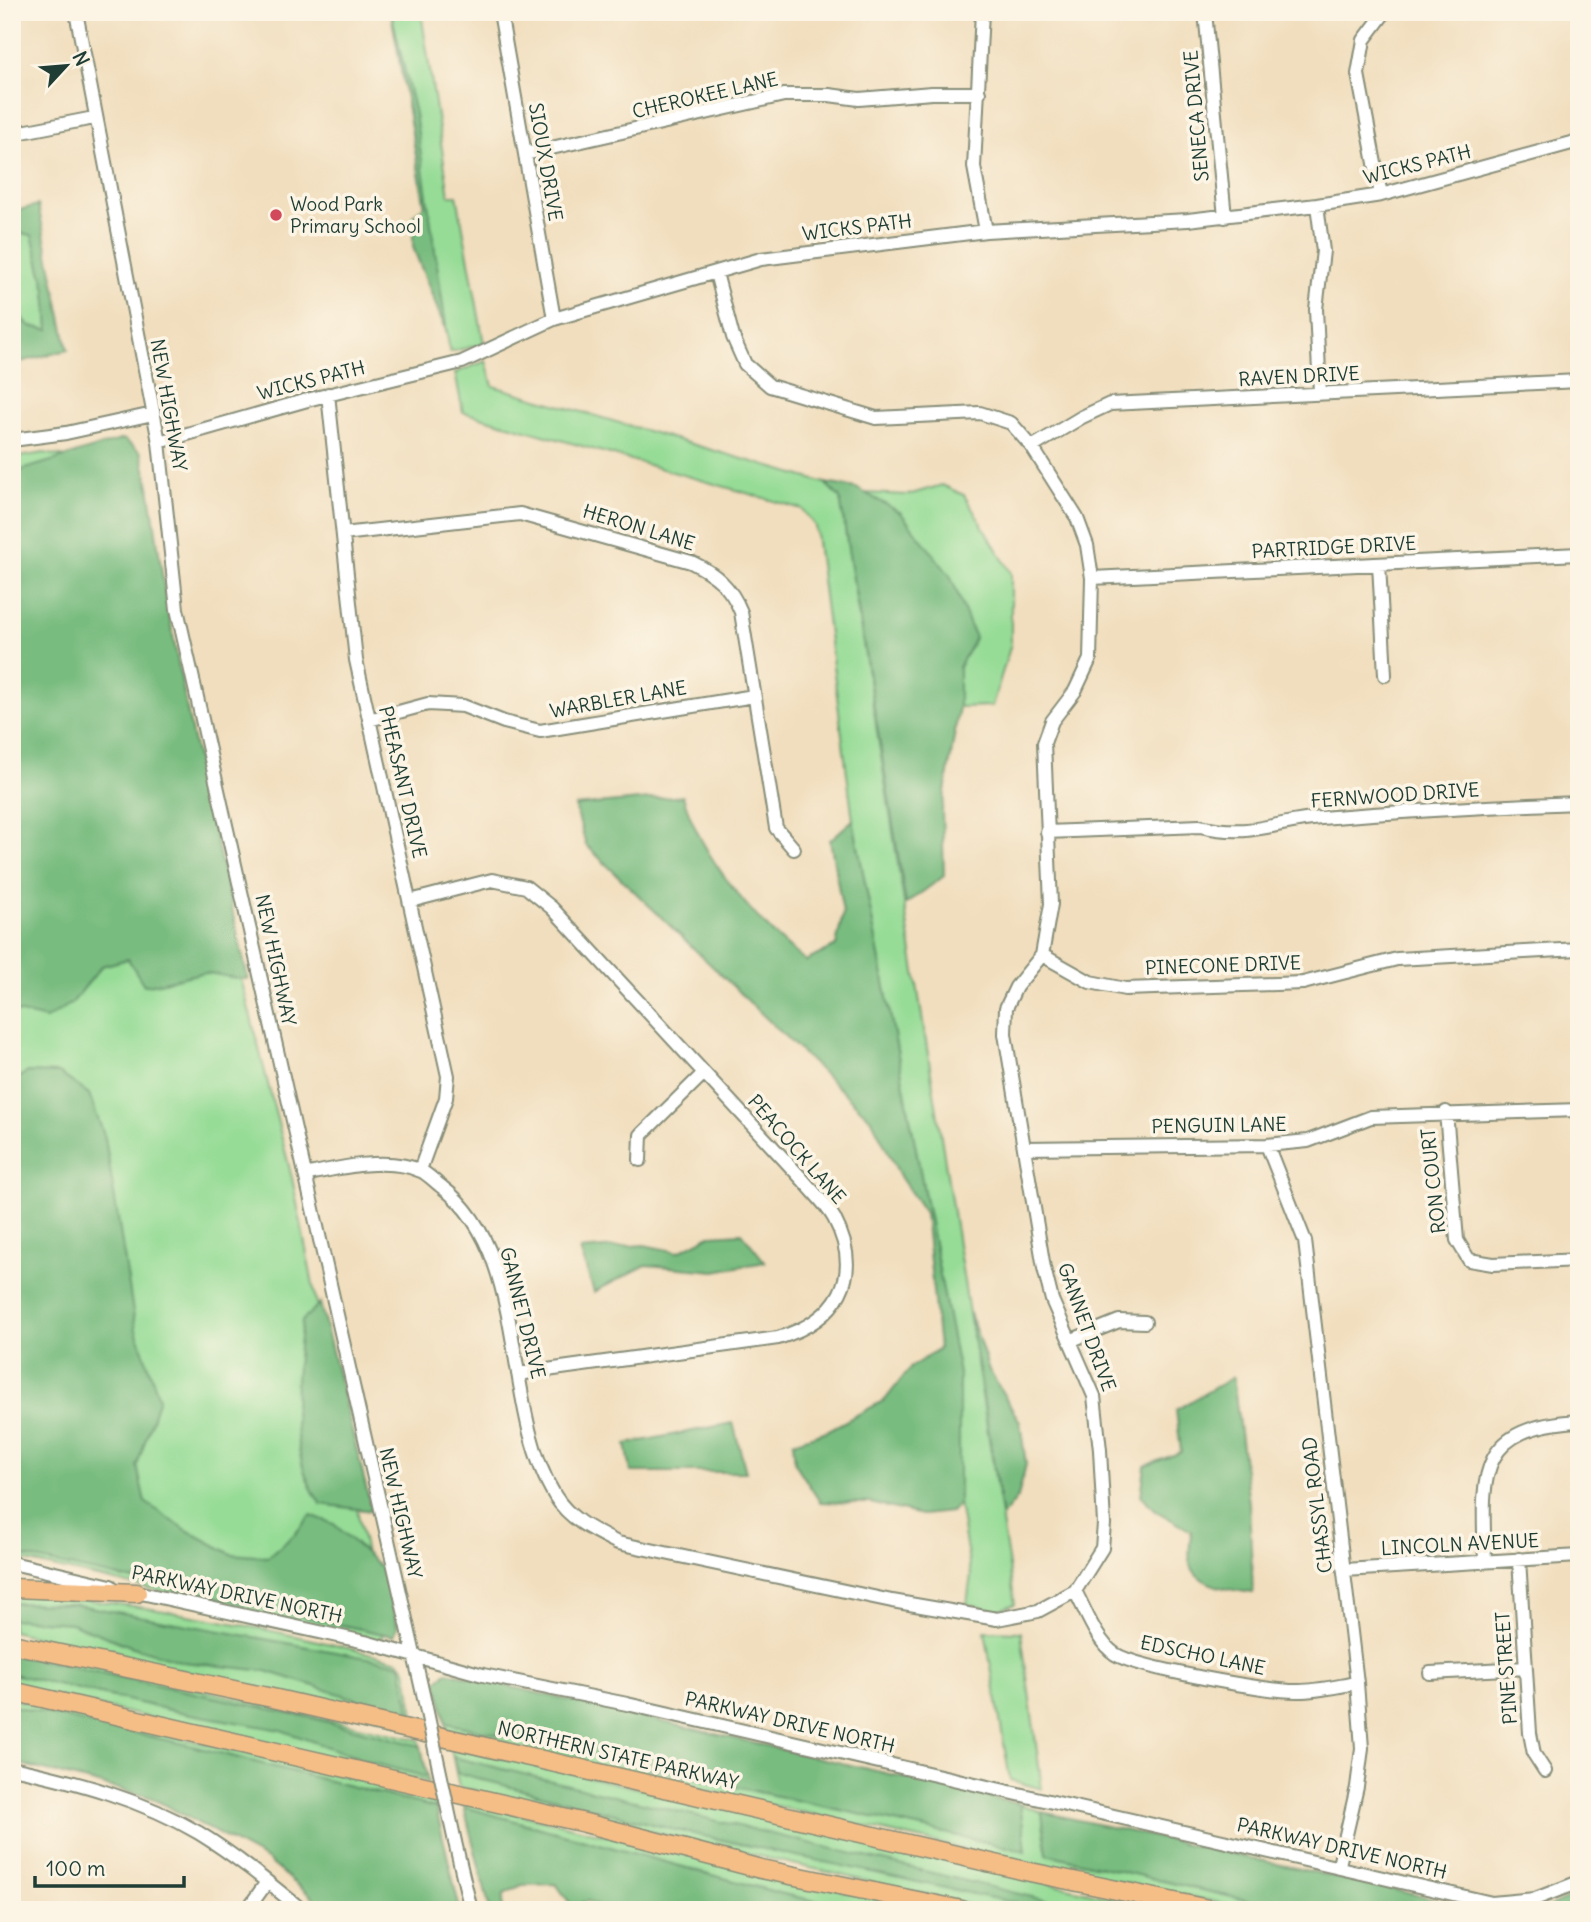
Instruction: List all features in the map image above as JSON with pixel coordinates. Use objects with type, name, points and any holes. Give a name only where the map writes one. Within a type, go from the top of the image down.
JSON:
[{"type":"highway","points":[[12,1588],[137,1593]]},
{"type":"highway","name":"NORTHERN STATE PARKWAY","points":[[12,1644],[277,1699],[1017,1868],[1213,1910]]},
{"type":"highway","points":[[12,1691],[559,1817],[761,1869],[962,1910]]},
{"type":"street","name":"NEW HIGHWAY","points":[[76,12],[94,118],[159,442],[177,609],[471,1910]]},
{"type":"street","name":"SIOUX DRIVE","points":[[500,12],[554,319]]},
{"type":"street","points":[[982,12],[974,167],[986,232]]},
{"type":"street","name":"SENECA DRIVE","points":[[1205,12],[1225,217]]},
{"type":"street","points":[[1381,195],[1358,74],[1364,40],[1385,12]]},
{"type":"street","name":"CHEROKEE LANE","points":[[525,154],[784,95],[829,95],[859,99],[932,93],[979,93]]},
{"type":"street","points":[[12,134],[94,118]]},
{"type":"street","name":"WICKS PATH","points":[[159,442],[328,394],[462,362],[554,319],[761,258],[986,232],[1225,217],[1317,205],[1381,195],[1579,141]]},
{"type":"street","points":[[1317,205],[1323,251],[1316,309],[1320,393]]},
{"type":"street","name":"GANNET DRIVE","points":[[420,1170],[454,1195],[479,1224],[494,1266],[542,1469],[556,1498],[580,1524],[618,1543],[892,1601],[997,1619],[1038,1611],[1075,1591],[1102,1548],[1104,1524],[1094,1396],[1072,1339],[1052,1300],[1044,1268],[1005,1034],[1006,1007],[1016,987],[1042,955],[1051,904],[1044,743],[1052,721],[1075,691],[1090,659],[1092,578],[1087,545],[1077,518],[1032,447],[1011,423],[980,413],[876,418],[770,386],[745,364],[733,337],[716,273]]},
{"type":"street","name":"RAVEN DRIVE","points":[[1032,447],[1110,404],[1579,381]]},
{"type":"street","name":"PHEASANT DRIVE","points":[[328,394],[356,660],[448,1076],[446,1098],[420,1170]]},
{"type":"street","points":[[12,440],[66,433],[153,414]]},
{"type":"street","name":"HERON LANE","points":[[343,534],[520,514],[691,562],[713,572],[734,594],[741,612],[776,828],[794,849]]},
{"type":"street","name":"PARTRIDGE DRIVE","points":[[1092,578],[1579,554]]},
{"type":"street","points":[[1379,564],[1385,675]]},
{"type":"street","name":"WARBLER LANE","points":[[369,720],[428,704],[463,706],[504,722],[540,731],[754,696]]},
{"type":"street","name":"FERNWOOD DRIVE","points":[[1047,832],[1200,826],[1222,831],[1255,832],[1316,818],[1579,803]]},
{"type":"street","name":"PEACOCK LANE","points":[[410,901],[492,880],[526,887],[552,908],[704,1073],[832,1214],[842,1235],[847,1269],[840,1294],[825,1315],[803,1330],[778,1338],[519,1374]]},
{"type":"street","name":"PINECONE DRIVE","points":[[1042,955],[1090,982],[1125,989],[1303,983],[1396,959],[1579,949]]},
{"type":"street","points":[[640,1160],[641,1135],[704,1073]]},
{"type":"street","name":"PENGUIN LANE","points":[[1024,1148],[1267,1145],[1308,1141],[1371,1117],[1446,1112],[1579,1110]]},
{"type":"street","name":"RON COURT","points":[[1446,1112],[1457,1240],[1469,1259],[1493,1264],[1579,1260]]},
{"type":"street","name":"CHASSYL ROAD","points":[[1267,1145],[1305,1241],[1357,1683],[1362,1748],[1357,1787],[1339,1865]]},
{"type":"street","points":[[305,1175],[364,1165],[420,1170]]},
{"type":"street","points":[[1072,1339],[1119,1321],[1145,1322]]},
{"type":"street","points":[[1485,1562],[1485,1478],[1495,1454],[1518,1433],[1543,1424],[1579,1421]]},
{"type":"street","name":"LINCOLN AVENUE","points":[[1344,1570],[1579,1556]]},
{"type":"street","name":"PINE STREET","points":[[1519,1559],[1530,1733],[1534,1754],[1545,1771]]},
{"type":"street","name":"PARKWAY DRIVE NORTH","points":[[12,1563],[413,1654],[483,1675],[654,1710],[1339,1865],[1492,1903],[1535,1899],[1579,1882]]},
{"type":"street","name":"EDSCHO LANE","points":[[1075,1591],[1100,1638],[1116,1654],[1147,1665],[1271,1690],[1300,1691],[1357,1683]]},
{"type":"street","points":[[1430,1673],[1525,1668]]},
{"type":"street","points":[[12,1768],[78,1783],[154,1810],[198,1832],[302,1910]]},
{"type":"street","points":[[247,1910],[267,1882]]},
{"type":"green space","points":[[391,12],[421,12],[449,195],[457,195],[484,344],[450,352]]},
{"type":"green space","points":[[391,12],[415,114],[447,333],[413,247],[413,216],[425,205]]},
{"type":"green space","points":[[38,205],[68,350],[12,364],[12,308],[30,326],[49,330],[46,290],[32,235],[17,232],[12,241],[12,212]]},
{"type":"green space","points":[[17,232],[32,235],[46,290],[49,330],[30,326],[12,308],[12,241]]},
{"type":"green space","points":[[486,361],[493,386],[825,483],[840,498],[1015,1604],[996,1611],[967,1604],[971,1575],[959,1503],[959,1374],[853,820],[815,526],[802,509],[463,412],[455,373]]},
{"type":"green space","points":[[123,439],[141,452],[149,486],[166,599],[192,735],[248,979],[204,973],[144,985],[128,959],[102,966],[72,1003],[46,1019],[12,1011],[12,473]]},
{"type":"green space","points":[[44,453],[110,465],[292,1178],[383,1641],[12,1558],[12,458]]},
{"type":"green space","points":[[825,483],[856,488],[901,513],[951,577],[975,638],[959,667],[959,707],[942,810],[944,876],[906,904],[840,498]]},
{"type":"green space","points":[[942,485],[964,495],[1011,573],[1011,644],[992,706],[959,707],[959,667],[975,638],[901,513],[865,493],[908,495]]},
{"type":"green space","points":[[683,796],[703,842],[732,888],[768,928],[806,961],[836,946],[843,913],[830,840],[853,820],[959,1374],[959,1503],[951,1512],[922,1515],[870,1503],[820,1502],[795,1463],[793,1442],[827,1431],[885,1400],[911,1367],[939,1349],[925,1213],[901,1178],[872,1120],[586,845],[575,806]]},
{"type":"green space","points":[[28,1072],[59,1073],[89,1094],[105,1138],[136,1330],[159,1398],[137,1466],[145,1502],[183,1528],[231,1554],[268,1557],[295,1534],[311,1515],[334,1524],[381,1567],[398,1627],[393,1636],[12,1554],[12,1081]]},
{"type":"green space","points":[[742,1233],[765,1262],[715,1271],[646,1265],[594,1292],[580,1250],[644,1245],[678,1252],[710,1235]]},
{"type":"green space","points":[[320,1303],[372,1511],[321,1504],[302,1463],[295,1415],[299,1343],[302,1321]]},
{"type":"green space","points":[[970,1313],[989,1370],[1020,1422],[1026,1464],[1018,1497],[1002,1517]]},
{"type":"green space","points":[[1233,1377],[1249,1503],[1253,1593],[1217,1586],[1201,1578],[1190,1561],[1191,1531],[1158,1512],[1141,1496],[1145,1466],[1181,1452],[1176,1410]]},
{"type":"green space","points":[[733,1423],[746,1472],[631,1472],[626,1444]]},
{"type":"green space","points":[[12,1592],[207,1618],[399,1661],[406,1669],[416,1726],[12,1631]]},
{"type":"green space","points":[[12,1603],[73,1604],[401,1664],[411,1716],[266,1671],[183,1662],[130,1646],[71,1623],[12,1619]]},
{"type":"green space","points":[[985,1631],[1021,1632],[1042,1789],[1010,1780]]},
{"type":"green space","points":[[12,1646],[419,1740],[428,1782],[12,1686]]},
{"type":"green space","points":[[12,1654],[312,1718],[421,1746],[427,1777],[369,1762],[281,1730],[174,1711],[12,1674]]},
{"type":"green space","points":[[447,1672],[1020,1804],[1026,1851],[446,1723],[437,1681]]},
{"type":"green space","points":[[12,1699],[431,1796],[436,1808],[184,1744],[12,1706]]},
{"type":"green space","points":[[12,1706],[184,1744],[436,1808],[460,1910],[328,1910],[267,1860],[150,1797],[12,1762]]},
{"type":"green space","points":[[446,1723],[1026,1851],[1020,1804],[1042,1812],[1047,1854],[1288,1910],[1255,1910],[1016,1861],[447,1731]]},
{"type":"green space","points":[[450,1745],[1166,1910],[993,1910],[459,1787]]},
{"type":"green space","points":[[453,1757],[1086,1910],[1047,1910],[671,1829],[457,1773]]},
{"type":"green space","points":[[463,1801],[922,1910],[859,1910],[782,1894],[464,1807]]},
{"type":"green space","points":[[464,1807],[782,1894],[859,1910],[603,1910],[588,1901],[572,1906],[556,1884],[522,1885],[504,1894],[502,1910],[490,1910]]},
{"type":"green space","points":[[1042,1812],[1449,1902],[1544,1909],[1579,1893],[1579,1910],[1288,1910],[1047,1854]]},
{"type":"place","name":"Wood Park Primary School","points":[[276,215]]}]
